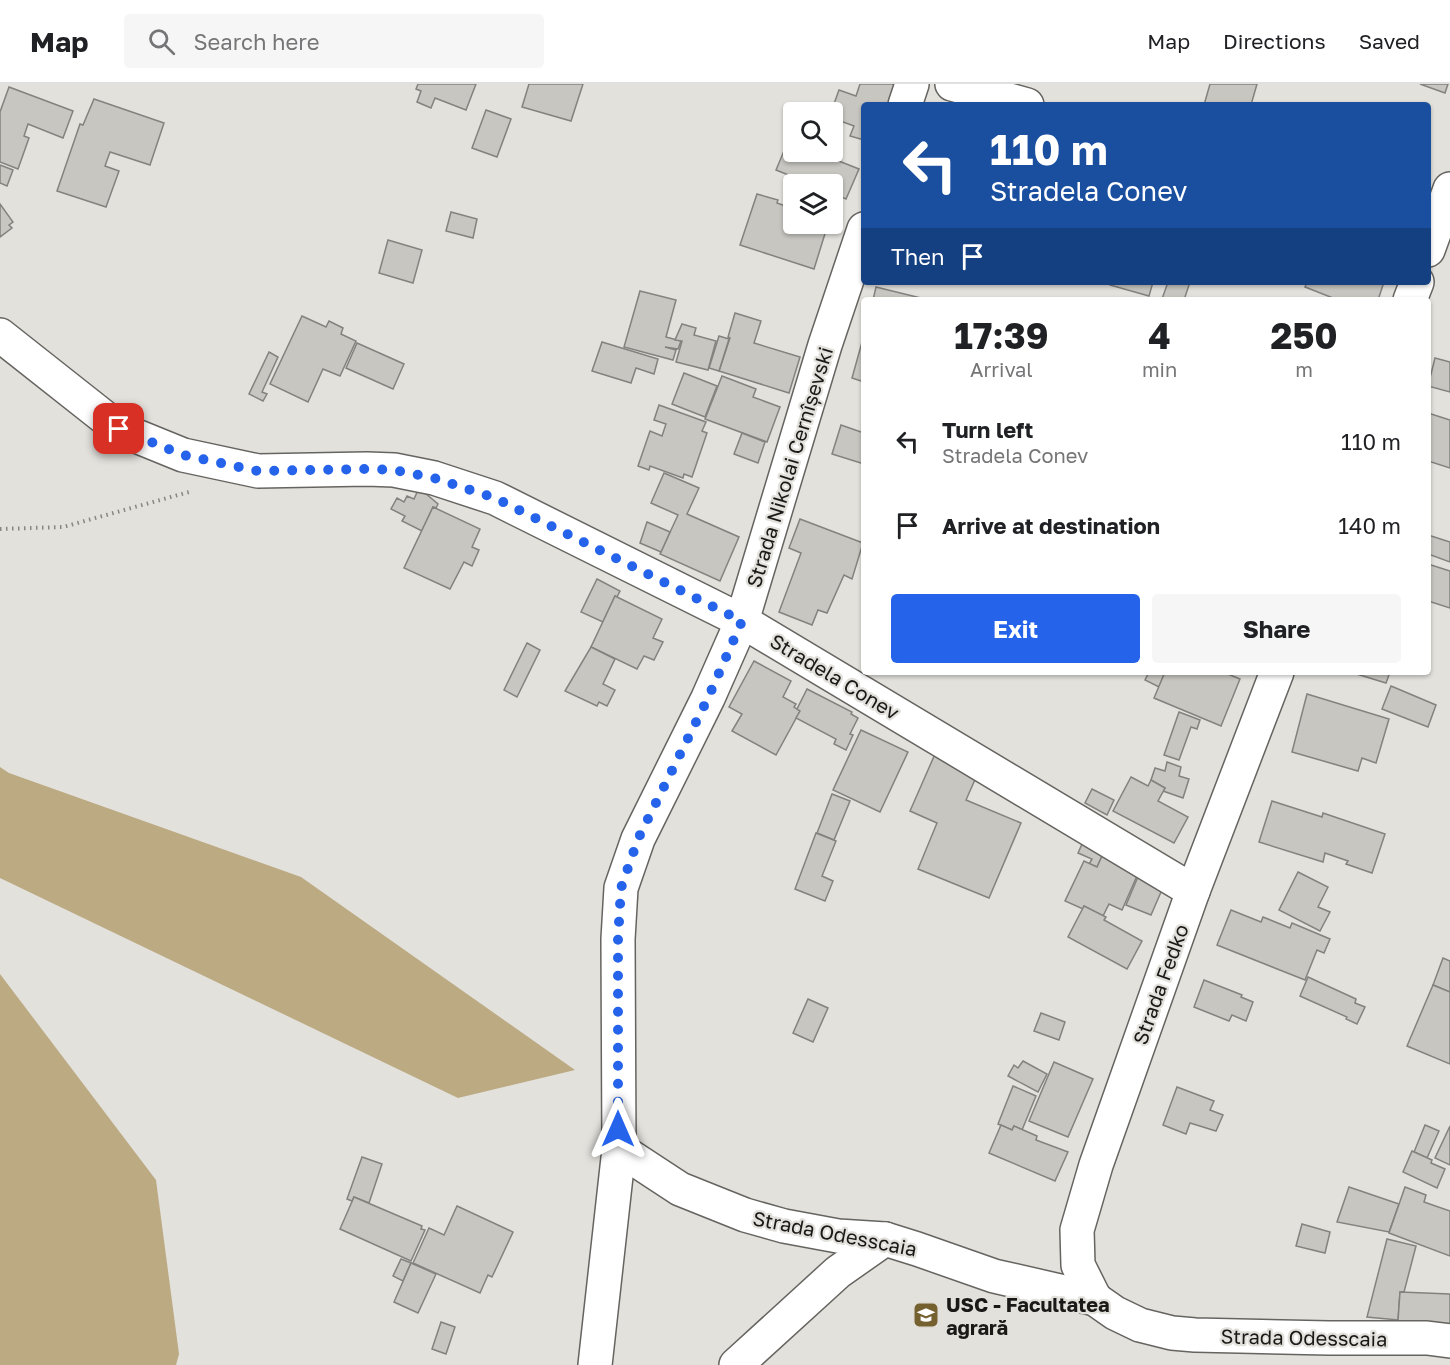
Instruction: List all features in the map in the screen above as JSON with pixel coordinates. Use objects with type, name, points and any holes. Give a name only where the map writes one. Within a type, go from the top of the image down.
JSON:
[{"type":"street","points":[[906,102],[912,84]]},
{"type":"street","points":[[952,84],[1016,102]]},
{"type":"street","points":[[1431,230],[1450,189]]},
{"type":"street","name":"Strada Nikolai Cernîșevski","points":[[595,1365],[619,1149],[618,939],[621,888],[638,839],[708,698],[742,621],[825,345],[861,238]]},
{"type":"street","name":"Stradela Conev","points":[[0,335],[119,429],[183,455],[258,471],[394,470],[434,478],[495,498],[742,621],[1194,891]]},
{"type":"street","name":"Strada Fedko","points":[[1095,1299],[1078,1265],[1077,1230],[1096,1165],[1194,891],[1275,675]]},
{"type":"street","name":"Strada Odesscaia","points":[[619,1149],[680,1189],[745,1215],[784,1226],[837,1236],[885,1239],[994,1276],[1095,1299],[1115,1313],[1140,1325],[1172,1333],[1318,1338],[1427,1338],[1450,1341]]},
{"type":"street","points":[[736,1365],[838,1272],[885,1239]]},
{"type":"path","points":[[0,529],[63,527],[194,490]]},
{"type":"shaded area","points":[[0,767],[9,773],[301,877],[575,1070],[458,1098],[0,878]]},
{"type":"shaded area","points":[[0,974],[156,1180],[179,1354],[176,1365],[0,1365]]},
{"type":"building","points":[[418,84],[476,84],[466,110],[435,98],[431,108],[417,102],[421,91],[416,89]]},
{"type":"building","points":[[529,84],[583,84],[571,121],[522,107]]},
{"type":"building","points":[[860,84],[898,86],[892,102],[861,102],[861,139],[850,136],[854,126],[843,122],[843,102],[835,102],[839,90],[856,96]]},
{"type":"building","points":[[1210,84],[1257,84],[1252,102],[1205,102]]},
{"type":"building","points":[[1420,84],[1448,84],[1445,93]]},
{"type":"building","points":[[9,87],[73,111],[63,138],[28,124],[24,136],[29,138],[18,169],[0,162],[0,112]]},
{"type":"building","points":[[94,99],[164,123],[150,165],[110,152],[105,166],[119,171],[106,207],[57,191],[80,124],[83,125]]},
{"type":"building","points":[[486,110],[511,119],[497,157],[472,148]]},
{"type":"building","points":[[783,153],[783,162],[841,162],[859,169],[846,199],[843,198],[843,174],[786,174],[776,170]]},
{"type":"building","points":[[0,165],[13,170],[7,186],[0,183]]},
{"type":"building","points":[[757,194],[778,200],[777,203],[783,205],[783,234],[825,234],[814,269],[740,245]]},
{"type":"building","points":[[0,204],[13,222],[9,225],[12,228],[0,237]]},
{"type":"building","points":[[451,212],[477,219],[473,238],[446,231]]},
{"type":"building","points":[[388,240],[422,250],[413,283],[379,273]]},
{"type":"building","points":[[1110,285],[1152,285],[1149,296]]},
{"type":"building","points":[[1167,285],[1189,285],[1185,297],[1163,297]]},
{"type":"building","points":[[1306,285],[1383,285],[1379,297],[1330,297],[1305,287]]},
{"type":"building","points":[[876,287],[917,297],[874,297]]},
{"type":"building","points":[[640,291],[676,300],[666,337],[681,341],[678,349],[665,347],[676,350],[673,360],[624,347]]},
{"type":"building","points":[[735,313],[761,321],[754,343],[800,357],[789,393],[719,371],[730,338],[728,337]]},
{"type":"building","points":[[302,316],[326,327],[329,321],[343,328],[341,334],[356,341],[340,376],[323,369],[308,402],[270,384]]},
{"type":"building","points":[[682,324],[696,328],[694,335],[716,341],[708,370],[676,362],[682,341],[675,340]]},
{"type":"building","points":[[719,336],[729,339],[719,371],[709,368]]},
{"type":"building","points":[[602,342],[658,359],[654,374],[636,368],[631,383],[592,371]]},
{"type":"building","points":[[357,343],[404,364],[393,389],[346,368]]},
{"type":"building","points":[[861,346],[861,381],[852,378]]},
{"type":"building","points":[[269,352],[278,357],[262,392],[267,394],[263,401],[249,394]]},
{"type":"building","points":[[1435,358],[1450,362],[1450,392],[1431,387]]},
{"type":"building","points":[[684,373],[717,386],[705,417],[672,404]]},
{"type":"building","points":[[722,376],[756,389],[753,397],[780,407],[767,442],[705,419]]},
{"type":"building","points":[[659,405],[706,422],[702,431],[707,433],[692,477],[684,474],[683,478],[650,466],[649,470],[638,466],[650,431],[662,436],[666,424],[654,420]]},
{"type":"building","points":[[1431,414],[1450,420],[1450,468],[1431,462]]},
{"type":"building","points":[[841,425],[861,432],[861,463],[832,454]]},
{"type":"building","points":[[742,433],[765,442],[758,463],[734,454]]},
{"type":"building","points":[[664,473],[699,488],[687,514],[739,537],[720,581],[660,554],[678,515],[651,503]]},
{"type":"building","points":[[419,488],[438,504],[436,508],[433,507],[422,531],[402,521],[405,516],[391,509],[397,498],[404,502],[407,496],[414,499]]},
{"type":"building","points":[[433,507],[480,529],[472,547],[479,550],[472,566],[464,562],[450,589],[404,568]]},
{"type":"building","points":[[800,519],[861,542],[852,579],[844,575],[827,613],[818,610],[812,625],[779,612],[801,553],[789,548]]},
{"type":"building","points":[[647,522],[670,532],[661,552],[640,543]]},
{"type":"building","points":[[1431,536],[1450,542],[1450,562],[1431,555]]},
{"type":"building","points":[[1431,565],[1450,571],[1450,608],[1431,602]]},
{"type":"building","points":[[597,579],[620,591],[617,597],[615,596],[603,622],[581,612]]},
{"type":"building","points":[[615,596],[662,619],[653,638],[663,642],[654,660],[644,656],[637,669],[591,647]]},
{"type":"building","points":[[527,643],[540,650],[517,697],[504,690]]},
{"type":"building","points":[[591,647],[615,659],[603,684],[615,690],[607,706],[599,702],[597,706],[565,691]]},
{"type":"building","points":[[754,661],[791,681],[783,697],[796,704],[794,707],[800,711],[776,755],[732,731],[742,714],[729,707]]},
{"type":"building","points":[[1148,675],[1164,675],[1159,687],[1145,680]]},
{"type":"building","points":[[1164,675],[1230,675],[1240,679],[1221,726],[1154,698]]},
{"type":"building","points":[[1360,675],[1389,675],[1386,683]]},
{"type":"building","points":[[1391,686],[1436,705],[1428,727],[1382,709]]},
{"type":"building","points":[[807,689],[852,712],[851,714],[858,718],[850,734],[853,735],[846,750],[834,744],[836,739],[796,718],[800,711],[797,709]]},
{"type":"building","points":[[1307,694],[1389,719],[1376,763],[1362,758],[1358,771],[1292,752]]},
{"type":"building","points":[[1179,712],[1200,720],[1197,729],[1191,727],[1179,760],[1164,755]]},
{"type":"building","points":[[861,730],[908,752],[880,812],[833,790]]},
{"type":"building","points":[[935,754],[977,775],[966,800],[1021,823],[989,898],[918,869],[937,823],[910,811]]},
{"type":"building","points":[[1167,762],[1181,767],[1179,776],[1189,779],[1183,798],[1163,791],[1165,788],[1151,780],[1155,768],[1165,771]]},
{"type":"building","points":[[1131,777],[1148,786],[1151,780],[1165,788],[1158,801],[1188,817],[1174,843],[1113,811]]},
{"type":"building","points":[[1092,789],[1114,800],[1107,815],[1085,803]]},
{"type":"building","points":[[832,794],[850,801],[834,840],[817,833]]},
{"type":"building","points":[[1272,801],[1322,817],[1323,813],[1385,834],[1372,873],[1346,864],[1348,861],[1325,853],[1323,862],[1259,842]]},
{"type":"building","points":[[816,833],[836,841],[822,876],[833,881],[825,901],[795,889]]},
{"type":"building","points":[[1087,833],[1108,843],[1097,867],[1089,864],[1092,859],[1078,853]]},
{"type":"building","points":[[1108,843],[1140,869],[1122,910],[1109,904],[1103,916],[1084,906],[1083,909],[1065,901],[1084,861],[1097,867]]},
{"type":"building","points":[[1143,865],[1168,876],[1151,915],[1126,905]]},
{"type":"building","points":[[1298,872],[1328,887],[1318,907],[1330,912],[1320,931],[1279,910]]},
{"type":"building","points":[[1084,906],[1106,917],[1104,920],[1142,941],[1127,969],[1068,937]]},
{"type":"building","points":[[1231,910],[1261,922],[1263,917],[1290,928],[1292,923],[1330,939],[1324,953],[1317,950],[1305,980],[1217,945]]},
{"type":"building","points":[[1443,958],[1450,961],[1450,992],[1433,985]]},
{"type":"building","points":[[1308,977],[1356,999],[1355,1003],[1365,1007],[1357,1024],[1346,1019],[1347,1017],[1300,996]]},
{"type":"building","points":[[1204,980],[1242,995],[1241,997],[1253,1002],[1246,1021],[1232,1015],[1229,1021],[1194,1007]]},
{"type":"building","points":[[1433,985],[1450,992],[1450,1064],[1407,1046]]},
{"type":"building","points":[[808,999],[828,1008],[813,1042],[793,1033]]},
{"type":"building","points":[[1041,1013],[1065,1022],[1059,1040],[1034,1031]]},
{"type":"building","points":[[1023,1061],[1047,1074],[1038,1092],[1008,1076],[1014,1065],[1018,1068]]},
{"type":"building","points":[[1054,1062],[1093,1079],[1068,1137],[1029,1121]]},
{"type":"building","points":[[1013,1086],[1036,1096],[1022,1130],[1014,1126],[1012,1130],[998,1124]]},
{"type":"building","points":[[1177,1087],[1214,1101],[1210,1110],[1223,1115],[1216,1131],[1190,1123],[1186,1134],[1163,1125]]},
{"type":"building","points":[[1001,1125],[1012,1130],[1014,1126],[1037,1136],[1036,1140],[1068,1152],[1055,1181],[989,1153]]},
{"type":"building","points":[[1425,1125],[1439,1131],[1427,1158],[1414,1152]]},
{"type":"building","points":[[1450,1126],[1450,1165],[1435,1158]]},
{"type":"building","points":[[1412,1151],[1445,1169],[1437,1188],[1403,1172]]},
{"type":"building","points":[[362,1157],[382,1164],[369,1203],[354,1197],[352,1201],[347,1199]]},
{"type":"building","points":[[1349,1187],[1399,1204],[1389,1232],[1337,1222]]},
{"type":"building","points":[[1405,1187],[1426,1195],[1424,1202],[1450,1211],[1450,1256],[1389,1233]]},
{"type":"building","points":[[354,1197],[422,1226],[421,1229],[425,1230],[411,1261],[340,1229]]},
{"type":"building","points":[[457,1206],[513,1232],[492,1277],[488,1275],[480,1293],[413,1263],[429,1228],[444,1235]]},
{"type":"building","points":[[1302,1224],[1330,1232],[1325,1253],[1296,1246]]},
{"type":"building","points":[[1387,1239],[1416,1246],[1404,1292],[1400,1292],[1398,1320],[1367,1317]]},
{"type":"building","points":[[401,1259],[411,1263],[403,1281],[393,1276]]},
{"type":"building","points":[[411,1263],[436,1274],[418,1313],[394,1302]]},
{"type":"building","points":[[1400,1292],[1450,1294],[1450,1324],[1398,1321]]},
{"type":"building","points":[[441,1322],[455,1327],[446,1354],[432,1349]]},
{"type":"place","name":"USC - Facultatea agrară","points":[[926,1315]]},
{"type":"route","points":[[119,429],[183,455],[258,471],[394,470],[434,478],[495,498],[742,621],[708,698],[638,839],[621,888],[618,939],[618,1129]]}]
